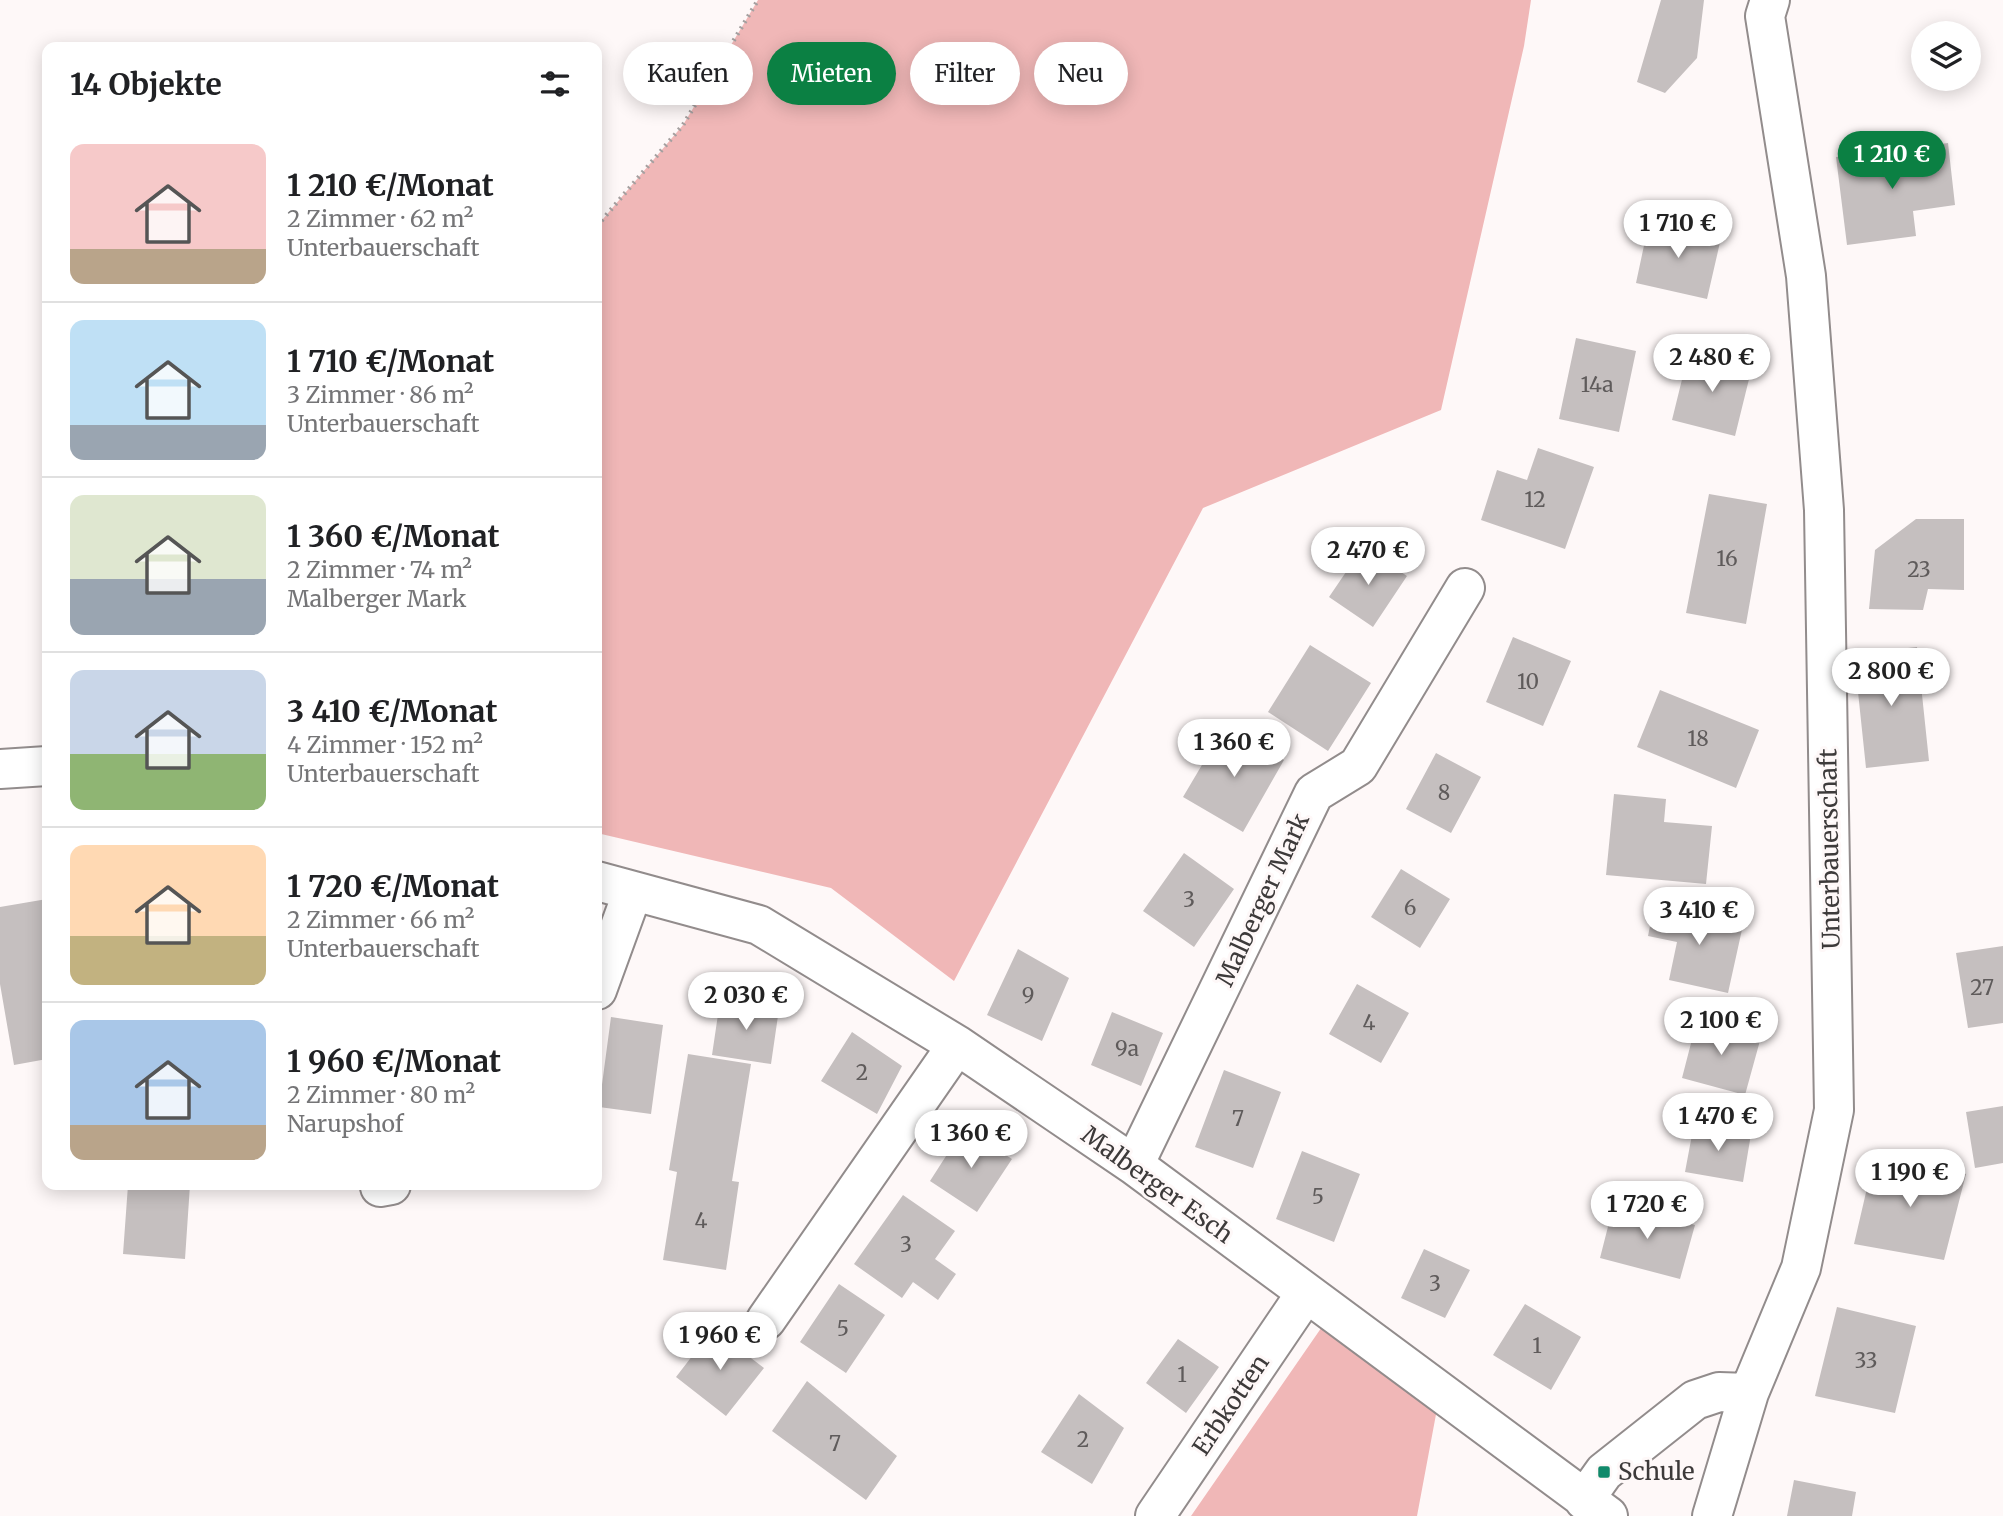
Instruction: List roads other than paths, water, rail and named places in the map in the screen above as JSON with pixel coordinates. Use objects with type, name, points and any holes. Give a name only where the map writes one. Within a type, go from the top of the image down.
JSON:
[{"type":"street","name":"Unterbauerschaft","points":[[1712,1516],[1749,1393],[1801,1268],[1834,1110],[1824,510],[1806,276],[1765,16],[1770,0]]},
{"type":"street","name":"Malberger Mark","points":[[1134,1165],[1314,793],[1358,766],[1465,588]]},
{"type":"street","points":[[0,769],[42,766]]},
{"type":"street","name":"Malberger Esch","points":[[602,882],[759,925],[957,1045],[1134,1165],[1596,1508]]},
{"type":"street","points":[[602,977],[634,891]]},
{"type":"street","points":[[766,1320],[957,1045]]},
{"type":"street","name":"Erbkotten","points":[[1155,1516],[1306,1293]]},
{"type":"street","points":[[1596,1508],[1604,1472],[1695,1400],[1719,1392],[1749,1393]]},
{"type":"place","name":"Schule","points":[[1604,1472]]}]
